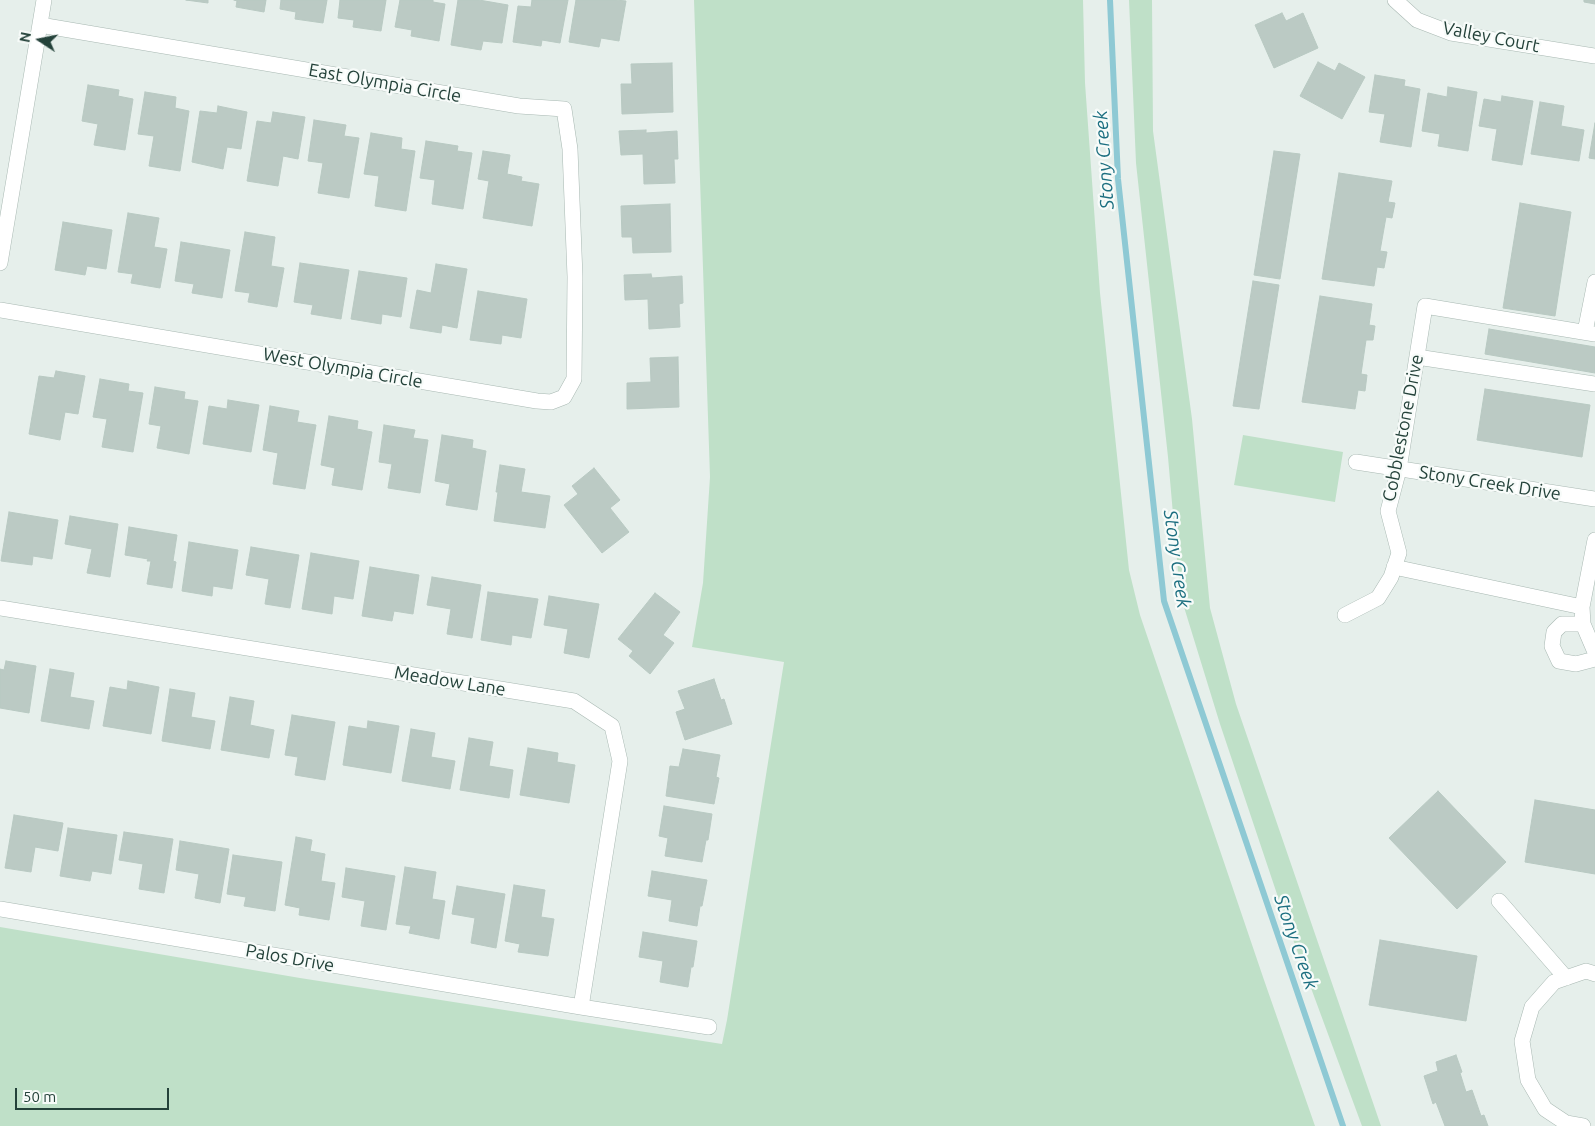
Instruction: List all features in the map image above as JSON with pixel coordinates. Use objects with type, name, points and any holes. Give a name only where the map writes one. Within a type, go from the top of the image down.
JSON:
[{"type":"street","points":[[0,263],[2,232],[44,0]]},
{"type":"street","name":"Valley Court","points":[[1395,0],[1417,20],[1451,33],[1595,56]]},
{"type":"street","name":"East Olympia Circle","points":[[40,25],[519,106],[564,110],[570,149],[575,277]]},
{"type":"street","name":"West Olympia Circle","points":[[0,310],[527,400],[551,402],[564,397],[574,379],[575,277]]},
{"type":"street","points":[[1590,333],[1595,282]]},
{"type":"street","name":"Cobblestone Drive","points":[[1345,615],[1378,598],[1391,577],[1398,553],[1388,511],[1399,468],[1425,306],[1590,333]]},
{"type":"street","points":[[1416,357],[1595,384]]},
{"type":"street","name":"Stony Creek Drive","points":[[1356,462],[1595,499]]},
{"type":"street","points":[[1595,540],[1582,607],[1583,624],[1595,652]]},
{"type":"street","points":[[1394,567],[1582,607]]},
{"type":"street","name":"Meadow Lane","points":[[0,608],[574,701],[612,726],[620,761],[581,1007]]},
{"type":"street","points":[[1583,624],[1562,624],[1554,632],[1552,646],[1559,662],[1576,664],[1595,659]]},
{"type":"street","points":[[1499,901],[1566,978]]},
{"type":"street","name":"Palos Drive","points":[[0,909],[709,1027]]},
{"type":"street","points":[[1583,1126],[1566,1123],[1545,1109],[1528,1080],[1522,1041],[1532,1006],[1554,982],[1586,971],[1595,974]]},
{"type":"green space","points":[[694,0],[1083,0],[1085,83],[1100,293],[1129,570],[1140,615],[1315,1126],[0,1126],[0,927],[300,978],[722,1044],[784,662],[692,647],[703,583],[710,477]]},
{"type":"green space","points":[[1129,0],[1152,0],[1153,131],[1192,419],[1210,608],[1236,704],[1381,1126],[1362,1126],[1284,915],[1220,724],[1180,594],[1168,457],[1136,163]]},
{"type":"green space","points":[[1243,435],[1343,452],[1335,502],[1234,485]]},
{"type":"building","points":[[186,0],[208,0],[208,3]]},
{"type":"building","points":[[234,0],[266,0],[264,12],[236,7],[237,1]]},
{"type":"building","points":[[281,0],[327,0],[323,23],[295,19],[296,12],[280,9]]},
{"type":"building","points":[[340,0],[386,0],[381,31],[353,27],[354,20],[338,18]]},
{"type":"building","points":[[400,0],[433,0],[433,2],[445,4],[439,41],[411,36],[412,30],[395,27]]},
{"type":"building","points":[[458,0],[479,0],[508,5],[502,43],[483,41],[481,50],[451,45]]},
{"type":"building","points":[[532,0],[568,0],[560,43],[542,40],[541,46],[513,42],[518,6],[531,7]]},
{"type":"building","points":[[576,0],[626,1],[619,41],[601,38],[599,47],[569,42]]},
{"type":"building","points":[[1584,0],[1595,0],[1595,4],[1584,2]]},
{"type":"building","points":[[1282,13],[1286,21],[1303,13],[1318,48],[1274,68],[1255,25]]},
{"type":"building","points":[[1318,62],[1335,71],[1339,63],[1365,77],[1342,119],[1300,96]]},
{"type":"building","points":[[672,63],[673,112],[622,114],[621,84],[632,84],[631,64]]},
{"type":"building","points":[[1375,75],[1405,80],[1404,86],[1420,89],[1411,147],[1380,142],[1385,114],[1369,112]]},
{"type":"building","points":[[88,85],[119,90],[118,96],[133,99],[125,150],[94,145],[98,124],[82,121]]},
{"type":"building","points":[[1448,87],[1477,92],[1468,151],[1438,146],[1440,134],[1422,131],[1428,93],[1447,97]]},
{"type":"building","points":[[145,92],[176,97],[175,108],[189,111],[180,171],[149,166],[154,136],[138,134]]},
{"type":"building","points":[[1502,96],[1533,101],[1522,165],[1492,160],[1497,129],[1479,126],[1484,99],[1501,102]]},
{"type":"building","points":[[1540,102],[1564,106],[1561,126],[1584,130],[1579,161],[1531,154]]},
{"type":"building","points":[[218,106],[247,112],[241,149],[227,147],[223,169],[192,162],[200,111],[217,113]]},
{"type":"building","points":[[273,112],[305,117],[298,159],[283,156],[278,186],[247,181],[257,121],[271,123]]},
{"type":"building","points":[[314,120],[346,125],[344,136],[359,138],[349,198],[318,193],[323,163],[308,161]]},
{"type":"building","points":[[1595,123],[1595,159],[1589,158]]},
{"type":"building","points":[[646,130],[646,133],[677,131],[678,159],[674,159],[675,183],[644,184],[643,154],[621,155],[619,131]]},
{"type":"building","points":[[371,133],[402,138],[401,149],[415,151],[406,211],[375,206],[379,176],[364,174]]},
{"type":"building","points":[[426,141],[458,146],[457,151],[472,153],[463,209],[432,204],[435,180],[420,178]]},
{"type":"building","points":[[483,151],[510,155],[507,174],[522,177],[521,181],[539,184],[532,226],[483,218],[489,181],[478,179]]},
{"type":"building","points":[[1274,151],[1300,154],[1280,279],[1254,275]]},
{"type":"building","points":[[1339,173],[1392,181],[1388,202],[1395,203],[1392,218],[1386,217],[1380,251],[1387,252],[1384,268],[1377,267],[1374,286],[1322,279]]},
{"type":"building","points":[[1520,203],[1571,212],[1555,316],[1503,308]]},
{"type":"building","points":[[670,204],[671,252],[633,253],[632,237],[622,237],[621,206]]},
{"type":"building","points":[[128,213],[159,218],[154,247],[167,249],[160,288],[131,283],[133,274],[118,272]]},
{"type":"building","points":[[63,222],[112,230],[106,269],[87,266],[85,275],[55,270]]},
{"type":"building","points":[[245,232],[275,237],[271,266],[284,268],[277,307],[248,302],[250,293],[235,291]]},
{"type":"building","points":[[181,242],[230,250],[222,298],[192,293],[194,284],[175,281]]},
{"type":"building","points":[[300,263],[349,270],[341,319],[311,314],[313,305],[294,302]]},
{"type":"building","points":[[436,264],[467,269],[457,328],[442,325],[441,333],[410,328],[417,290],[431,293]]},
{"type":"building","points":[[359,271],[407,278],[401,317],[382,314],[381,324],[351,319]]},
{"type":"building","points":[[651,274],[652,278],[682,276],[683,303],[679,304],[680,327],[649,329],[648,299],[625,300],[624,275]]},
{"type":"building","points":[[1253,281],[1279,285],[1259,409],[1233,406]]},
{"type":"building","points":[[478,291],[527,299],[521,338],[502,335],[501,344],[470,340]]},
{"type":"building","points":[[1320,296],[1372,304],[1369,325],[1375,326],[1373,340],[1366,340],[1361,374],[1367,375],[1365,391],[1358,390],[1355,409],[1302,402]]},
{"type":"building","points":[[1489,329],[1595,347],[1595,373],[1485,354]]},
{"type":"building","points":[[678,357],[679,407],[627,409],[627,383],[651,382],[650,358]]},
{"type":"building","points":[[56,371],[85,376],[78,414],[65,412],[60,440],[29,434],[39,376],[54,378]]},
{"type":"building","points":[[100,379],[129,384],[128,391],[143,393],[133,452],[102,447],[107,419],[93,417]]},
{"type":"building","points":[[155,387],[185,392],[184,399],[198,401],[189,454],[157,448],[161,426],[149,424]]},
{"type":"building","points":[[1485,389],[1590,405],[1582,457],[1477,440]]},
{"type":"building","points":[[228,400],[259,405],[251,452],[203,444],[209,406],[227,409]]},
{"type":"building","points":[[270,406],[299,411],[297,422],[316,425],[305,489],[273,484],[278,453],[263,450]]},
{"type":"building","points":[[329,416],[358,421],[357,429],[372,432],[362,490],[332,485],[335,468],[321,465]]},
{"type":"building","points":[[384,425],[415,430],[413,438],[428,440],[420,493],[388,488],[392,464],[379,462]]},
{"type":"building","points":[[442,435],[473,440],[472,448],[486,451],[477,510],[446,505],[450,484],[435,481]]},
{"type":"building","points":[[500,465],[525,469],[521,492],[550,496],[545,528],[494,521]]},
{"type":"building","points":[[594,468],[620,500],[610,508],[629,532],[602,553],[564,505],[578,494],[572,486]]},
{"type":"building","points":[[9,512],[58,520],[52,559],[33,556],[32,565],[1,561]]},
{"type":"building","points":[[70,516],[118,524],[110,577],[87,573],[92,549],[65,544]]},
{"type":"building","points":[[129,527],[177,535],[173,561],[176,562],[172,588],[147,584],[151,561],[125,555]]},
{"type":"building","points":[[189,542],[238,550],[232,589],[213,586],[212,596],[182,591]]},
{"type":"building","points":[[251,547],[299,555],[290,608],[265,604],[269,579],[246,575]]},
{"type":"building","points":[[311,553],[359,561],[353,599],[334,596],[332,614],[302,609]]},
{"type":"building","points":[[370,567],[419,575],[413,614],[394,611],[392,621],[362,616]]},
{"type":"building","points":[[432,577],[481,585],[472,638],[447,634],[451,609],[427,605]]},
{"type":"building","points":[[488,592],[538,599],[531,638],[512,635],[511,645],[481,640]]},
{"type":"building","points":[[655,593],[680,612],[663,635],[674,643],[650,674],[629,656],[633,651],[618,639]]},
{"type":"building","points":[[549,596],[599,604],[589,658],[564,653],[568,629],[544,625]]},
{"type":"building","points":[[6,661],[36,666],[29,713],[0,708],[0,669],[4,670]]},
{"type":"building","points":[[50,669],[74,673],[70,697],[94,701],[89,729],[41,721]]},
{"type":"building","points":[[714,679],[721,700],[724,699],[732,724],[685,740],[676,712],[685,709],[678,691]]},
{"type":"building","points":[[128,681],[159,687],[151,734],[103,726],[110,687],[127,690]]},
{"type":"building","points":[[170,689],[195,693],[191,717],[215,721],[210,749],[162,741]]},
{"type":"building","points":[[230,697],[254,701],[250,725],[274,730],[269,758],[221,750]]},
{"type":"building","points":[[292,715],[335,722],[325,780],[295,775],[298,757],[285,755]]},
{"type":"building","points":[[368,721],[399,726],[391,773],[343,765],[349,726],[367,729]]},
{"type":"building","points":[[411,729],[435,733],[431,757],[455,761],[450,789],[402,781]]},
{"type":"building","points":[[469,738],[493,742],[489,766],[513,770],[509,798],[460,790]]},
{"type":"building","points":[[528,748],[558,753],[557,762],[575,765],[569,803],[520,795]]},
{"type":"building","points":[[683,749],[720,755],[716,777],[719,778],[714,804],[666,796],[670,766],[679,767]]},
{"type":"building","points":[[1438,791],[1506,862],[1457,909],[1389,838]]},
{"type":"building","points":[[1535,800],[1595,810],[1595,874],[1525,862]]},
{"type":"building","points":[[664,806],[712,814],[702,862],[665,856],[668,838],[659,836]]},
{"type":"building","points":[[14,815],[63,823],[58,851],[35,847],[31,872],[5,868]]},
{"type":"building","points":[[68,828],[117,835],[111,874],[92,871],[90,881],[60,876]]},
{"type":"building","points":[[124,832],[173,839],[164,893],[139,889],[143,864],[119,860]]},
{"type":"building","points":[[296,837],[312,840],[310,851],[325,854],[321,881],[335,883],[329,920],[299,915],[300,908],[285,905]]},
{"type":"building","points":[[180,841],[229,849],[220,903],[195,898],[199,874],[176,870]]},
{"type":"building","points":[[233,855],[282,862],[275,911],[244,906],[246,897],[227,894]]},
{"type":"building","points":[[405,867],[436,872],[432,899],[445,901],[439,939],[409,933],[411,926],[396,924]]},
{"type":"building","points":[[346,868],[395,876],[386,930],[361,926],[365,901],[342,897]]},
{"type":"building","points":[[652,871],[707,880],[697,926],[669,921],[672,900],[648,896]]},
{"type":"building","points":[[514,885],[545,890],[541,917],[554,919],[548,956],[518,952],[520,944],[505,941]]},
{"type":"building","points":[[457,886],[505,894],[496,948],[471,943],[475,918],[452,914]]},
{"type":"building","points":[[643,932],[697,941],[688,987],[660,982],[663,961],[639,957]]},
{"type":"building","points":[[1380,940],[1477,956],[1466,1021],[1369,1005]]},
{"type":"building","points":[[1456,1055],[1466,1092],[1472,1090],[1481,1116],[1484,1115],[1488,1126],[1445,1126],[1436,1102],[1433,1104],[1424,1076],[1438,1071],[1436,1062]]},
{"type":"waterway","name":"Stony Creek","points":[[1110,0],[1118,179],[1164,601],[1343,1126]]}]
